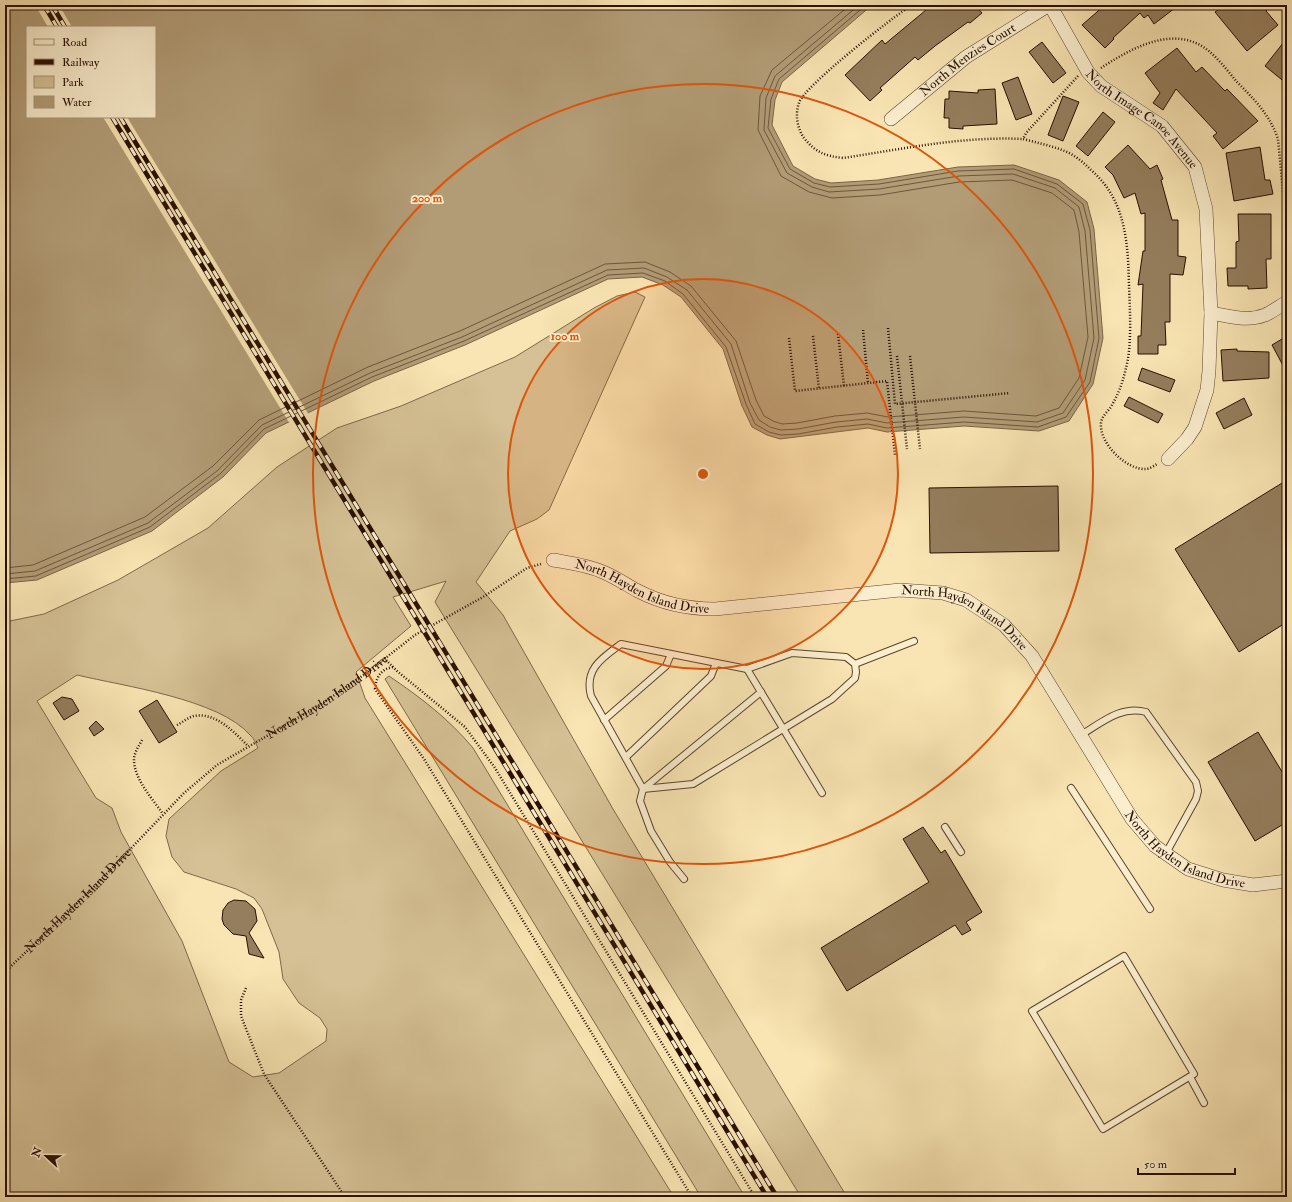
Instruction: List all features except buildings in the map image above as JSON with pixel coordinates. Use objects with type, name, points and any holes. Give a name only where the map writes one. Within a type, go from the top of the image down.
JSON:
[{"type":"street","name":"North Image Canoe Avenue","points":[[1049,5],[1088,72],[1101,86],[1162,126],[1195,167],[1206,209],[1211,313],[1207,390],[1195,427],[1187,440],[1168,459]]},
{"type":"street","name":"North Menzies Court","points":[[891,119],[966,57],[1049,5]]},
{"type":"street","points":[[1211,313],[1237,318],[1248,318],[1264,315],[1287,302]]},
{"type":"street","name":"North Hayden Island Drive","points":[[553,560],[582,565],[604,572],[659,601],[676,606],[696,609],[715,609],[900,590],[943,593],[966,600],[988,613],[1018,638],[1032,656],[1132,819],[1143,834],[1165,855],[1188,869],[1223,880],[1253,885],[1287,881]]},
{"type":"lane","points":[[855,664],[914,641]]},
{"type":"lane","points":[[621,644],[747,669],[792,653],[846,657],[855,664],[856,678],[832,699],[693,784],[643,788],[591,696],[588,685],[591,675],[598,662],[621,644]]},
{"type":"lane","points":[[604,720],[666,666],[671,654]]},
{"type":"lane","points":[[626,757],[711,676],[716,663]]},
{"type":"lane","points":[[747,669],[822,793]]},
{"type":"lane","points":[[684,879],[670,862],[651,831],[640,801],[643,788],[761,692]]},
{"type":"lane","points":[[1081,735],[1115,714],[1138,709],[1146,712],[1196,782],[1198,791],[1196,800],[1165,855]]},
{"type":"lane","points":[[1071,788],[1108,847],[1150,909]]},
{"type":"lane","points":[[945,827],[961,852]]},
{"type":"lane","points":[[1124,956],[1194,1074],[1190,1077],[1103,1129],[1032,1011],[1124,956]]},
{"type":"lane","points":[[1190,1077],[1204,1102]]},
{"type":"path","points":[[912,5],[858,47],[811,87],[799,102],[797,116],[800,131],[812,148],[826,156],[843,158],[951,141],[993,138],[1023,139],[1068,152],[1100,178],[1109,188],[1118,205],[1124,223],[1128,251],[1130,300],[1127,366],[1121,386],[1101,422],[1103,435],[1111,448],[1127,463],[1135,467],[1146,469],[1168,459]]},
{"type":"path","points":[[1023,139],[1026,133],[1079,74],[1102,68],[1116,58],[1148,44],[1178,38],[1198,44],[1209,52],[1260,105],[1273,124],[1278,138],[1287,234]]},
{"type":"path","points":[[888,328],[895,404],[1010,392]]},
{"type":"path","points":[[863,330],[868,383]]},
{"type":"path","points":[[838,334],[844,386]]},
{"type":"path","points":[[813,336],[819,389]]},
{"type":"path","points":[[789,338],[794,391],[887,381],[895,455]]},
{"type":"path","points":[[897,356],[907,449]]},
{"type":"path","points":[[910,356],[920,449]]},
{"type":"path","name":"North Hayden Island Drive","points":[[5,972],[92,888],[184,793],[217,764],[320,705],[366,674],[384,658],[415,635],[483,596],[527,568],[553,560]]},
{"type":"path","points":[[384,658],[464,727],[495,768],[755,1197]]},
{"type":"path","points":[[393,667],[386,668],[381,672],[376,682],[375,689],[424,759],[692,1197]]},
{"type":"path","points":[[177,725],[193,716],[202,715],[213,718],[228,727],[248,746]]},
{"type":"path","points":[[142,740],[134,757],[135,767],[139,778],[163,814]]},
{"type":"path","points":[[246,988],[241,1000],[241,1016],[264,1074],[345,1197]]},
{"type":"green space","points":[[635,292],[645,297],[549,510],[537,519],[510,531],[476,582],[503,615],[613,809],[847,1197],[801,1197],[435,602],[446,581],[393,597],[411,626],[356,672],[365,698],[674,1197],[5,1197],[5,622],[44,614],[118,580],[208,528],[277,467],[337,428],[401,406],[515,357],[594,308],[617,296]],"holes":[[[77,675],[144,689],[194,703],[216,712],[236,723],[254,739],[258,748],[221,771],[169,819],[166,836],[172,857],[184,872],[236,889],[254,898],[262,909],[279,952],[283,979],[299,1003],[320,1018],[327,1029],[326,1041],[279,1073],[253,1077],[229,1062],[182,941],[121,832],[112,808],[96,798],[37,701]]]},
{"type":"green space","points":[[389,676],[434,709],[464,737],[473,748],[745,1197],[701,1197],[385,679]]},
{"type":"water","points":[[5,5],[872,5],[782,82],[775,100],[772,125],[793,166],[815,179],[831,183],[878,180],[958,167],[1014,165],[1059,180],[1087,202],[1094,229],[1103,338],[1093,384],[1069,421],[1039,431],[964,426],[887,432],[868,428],[780,439],[767,435],[752,427],[742,406],[723,349],[681,297],[663,285],[642,277],[608,279],[465,345],[374,381],[266,433],[223,477],[152,531],[37,580],[5,583]]},
{"type":"pier","points":[[35,5],[59,5],[71,26],[47,26]]},
{"type":"pier","points":[[104,118],[128,118],[309,415],[290,424]]},
{"type":"railway","points":[[44,5],[56,26]]},
{"type":"railway","points":[[52,5],[64,26]]},
{"type":"railway","points":[[113,118],[767,1197]]},
{"type":"railway","points":[[121,118],[777,1197]]}]
